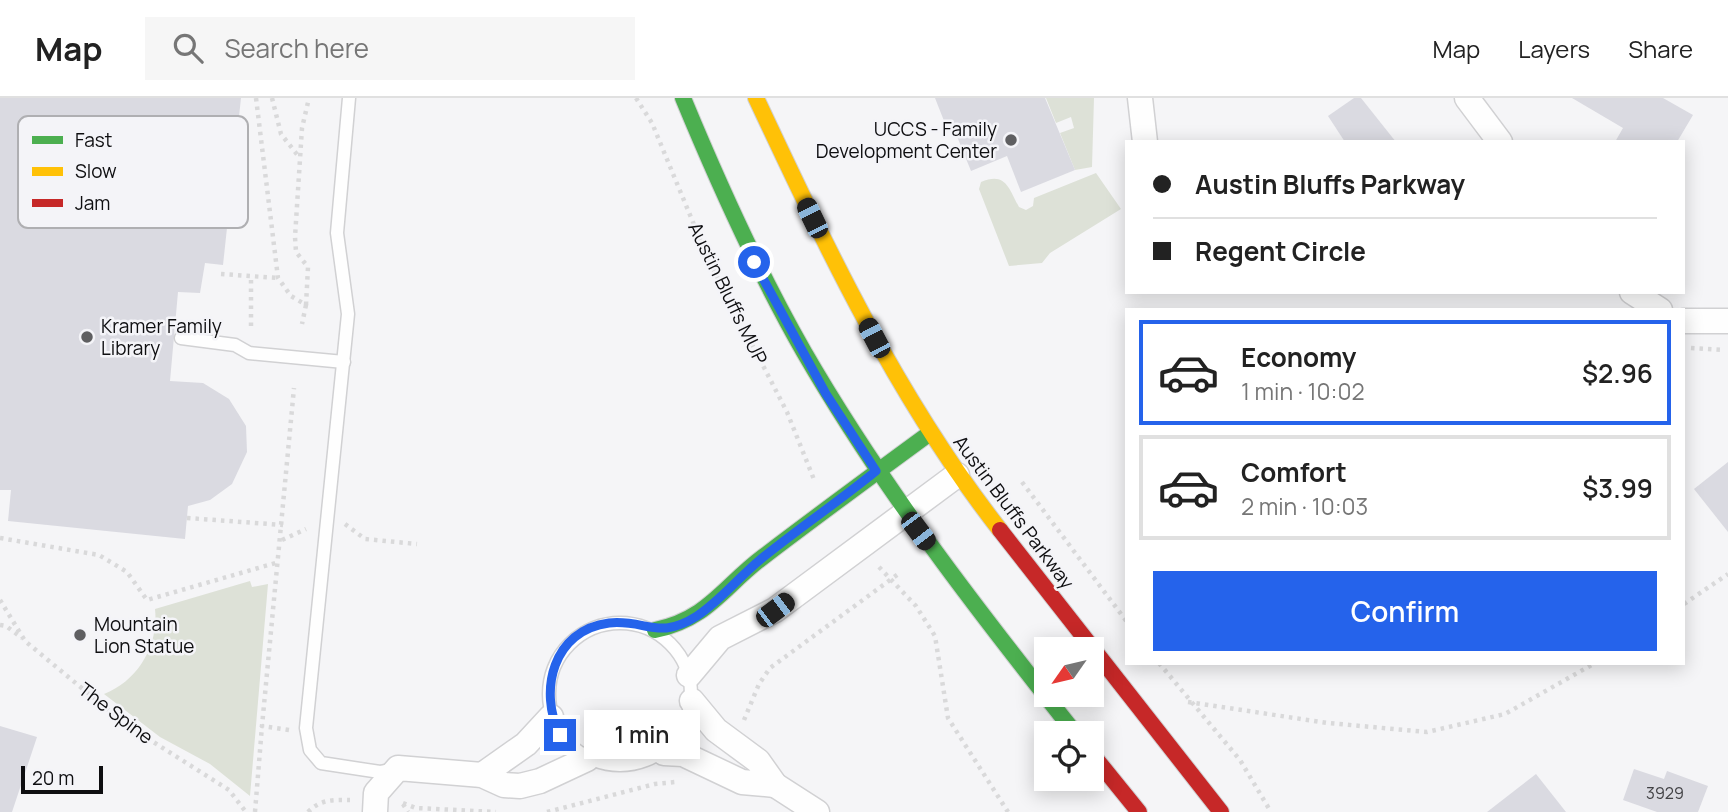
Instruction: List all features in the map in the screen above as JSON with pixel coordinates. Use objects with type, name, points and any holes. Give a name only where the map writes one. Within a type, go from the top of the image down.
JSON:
[{"type":"main road","points":[[683,98],[720,190],[754,262],[826,394],[905,513],[1067,721]]},
{"type":"main road","name":"Austin Bluffs Parkway","points":[[756,98],[834,264],[930,433],[957,475],[1221,812]]},
{"type":"main road","points":[[655,630],[680,625],[697,616],[760,559],[930,433]]},
{"type":"main road","points":[[1104,769],[1139,812]]},
{"type":"street","points":[[1140,98],[1145,140]]},
{"type":"street","points":[[1474,101],[1499,140]]},
{"type":"street","points":[[1635,294],[1657,308]]},
{"type":"street","points":[[1685,321],[1728,321]]},
{"type":"street","points":[[689,675],[719,638],[775,610],[957,475]]},
{"type":"street","points":[[692,701],[716,730],[758,761],[775,785],[817,812]]},
{"type":"street","points":[[482,775],[526,744],[551,717]]},
{"type":"street","points":[[664,753],[682,754],[742,782],[775,785]]},
{"type":"street","points":[[375,812],[376,793],[398,768],[482,775],[504,785],[520,786],[547,778],[587,759]]},
{"type":"lane","points":[[349,98],[337,233],[348,314],[307,740],[316,758],[328,766],[380,772],[398,768]]},
{"type":"lane","points":[[181,338],[235,345],[249,353],[344,362]]},
{"type":"lane","points":[[608,623],[655,630],[676,649],[689,675],[692,701],[683,730],[664,753],[625,764],[587,759],[560,735],[551,717],[548,698],[554,663],[579,636],[608,623]]},
{"type":"path","points":[[256,98],[278,278],[291,296],[306,305]]},
{"type":"path","points":[[272,98],[281,134],[300,158]]},
{"type":"path","points":[[302,324],[308,267],[296,252],[295,237],[304,110],[309,98]]},
{"type":"path","name":"Austin Bluffs MUP","points":[[636,98],[652,123],[709,261],[787,412],[810,477],[819,489]]},
{"type":"path","points":[[221,274],[278,278]]},
{"type":"path","points":[[251,277],[251,326]]},
{"type":"path","points":[[255,812],[294,388]]},
{"type":"path","points":[[1022,482],[1125,619]]},
{"type":"path","points":[[187,518],[283,525]]},
{"type":"path","points":[[341,522],[365,539],[417,544]]},
{"type":"path","points":[[281,540],[311,526]]},
{"type":"path","points":[[0,538],[99,555],[127,572],[147,600],[279,562]]},
{"type":"path","points":[[879,567],[916,606],[935,636],[948,719],[1008,812]]},
{"type":"path","points":[[738,730],[759,684],[770,668],[889,578],[901,572]]},
{"type":"path","points":[[1685,603],[1728,574]]},
{"type":"path","name":"The Spine","points":[[0,600],[25,641],[125,724],[229,790],[246,812]]},
{"type":"path","points":[[0,625],[6,625],[25,641]]},
{"type":"path","points":[[1160,665],[1188,702],[1240,760],[1271,812]]},
{"type":"path","points":[[1188,702],[1328,723],[1427,732],[1505,714],[1591,665]]},
{"type":"path","points":[[262,726],[289,730],[292,741]]},
{"type":"path","points":[[547,812],[655,784],[682,783]]},
{"type":"path","points":[[346,788],[351,812]]},
{"type":"path","points":[[308,812],[317,803],[326,800],[349,800]]},
{"type":"path","points":[[408,812],[403,803],[416,808],[506,812]]},
{"type":"shaded area","points":[[1046,98],[1094,98],[1092,167],[1075,170],[1060,133],[1074,128],[1071,117],[1056,123]]},
{"type":"shaded area","points":[[1096,173],[1121,209],[1050,253],[1042,263],[1009,266],[979,189],[981,182],[989,179],[1001,180],[1009,188],[1019,207],[1026,210],[1033,206],[1034,198]]},
{"type":"shaded area","points":[[250,581],[252,587],[268,584],[250,796],[210,764],[160,737],[104,694],[127,680],[144,660],[154,636],[155,609]]},
{"type":"building","name":"Kramer Family Library","points":[[0,98],[241,98],[239,116],[18,116],[18,228],[227,228],[223,265],[205,263],[200,293],[178,292],[170,381],[203,383],[229,399],[246,426],[247,452],[232,484],[210,500],[188,506],[185,539],[8,521],[11,490],[0,490]]},
{"type":"building","name":"UCCS - Family Development Center","points":[[935,98],[1045,98],[1075,170],[1021,192],[1007,156],[971,171],[952,124],[946,126]]},
{"type":"building","points":[[1354,98],[1361,98],[1394,140],[1344,140],[1328,116]]},
{"type":"building","points":[[1572,98],[1663,98],[1693,115],[1678,140],[1616,140],[1623,128]]},
{"type":"building","points":[[1728,462],[1728,532],[1694,489]]},
{"type":"building","points":[[0,726],[37,737],[12,812],[0,812]]},
{"type":"building","points":[[1634,769],[1664,779],[1667,771],[1708,786],[1698,812],[1657,812],[1623,800]]},
{"type":"building","points":[[1536,774],[1566,812],[1487,812]]},
{"type":"traffic: fast","points":[[683,98],[755,259],[834,402],[932,547],[1066,721]]},
{"type":"traffic: fast","points":[[655,630],[673,625],[702,610],[763,557],[930,433]]},
{"type":"traffic: slow","points":[[756,98],[837,266],[896,375],[928,428],[1000,530]]},
{"type":"traffic: jam","points":[[1000,530],[1221,812]]},
{"type":"traffic: jam","points":[[1104,769],[1139,812]]},
{"type":"place","name":"UCCS - Family Development Center","points":[[1011,140]]},
{"type":"place","name":"Kramer Family Library","points":[[87,337]]},
{"type":"place","name":"Mountain Lion Statue","points":[[80,635]]},
{"type":"route","points":[[560,735],[551,717],[548,698],[550,680],[554,663],[579,636],[608,623],[655,630],[680,625],[697,616],[760,559],[876,471],[826,394],[754,262]]}]
